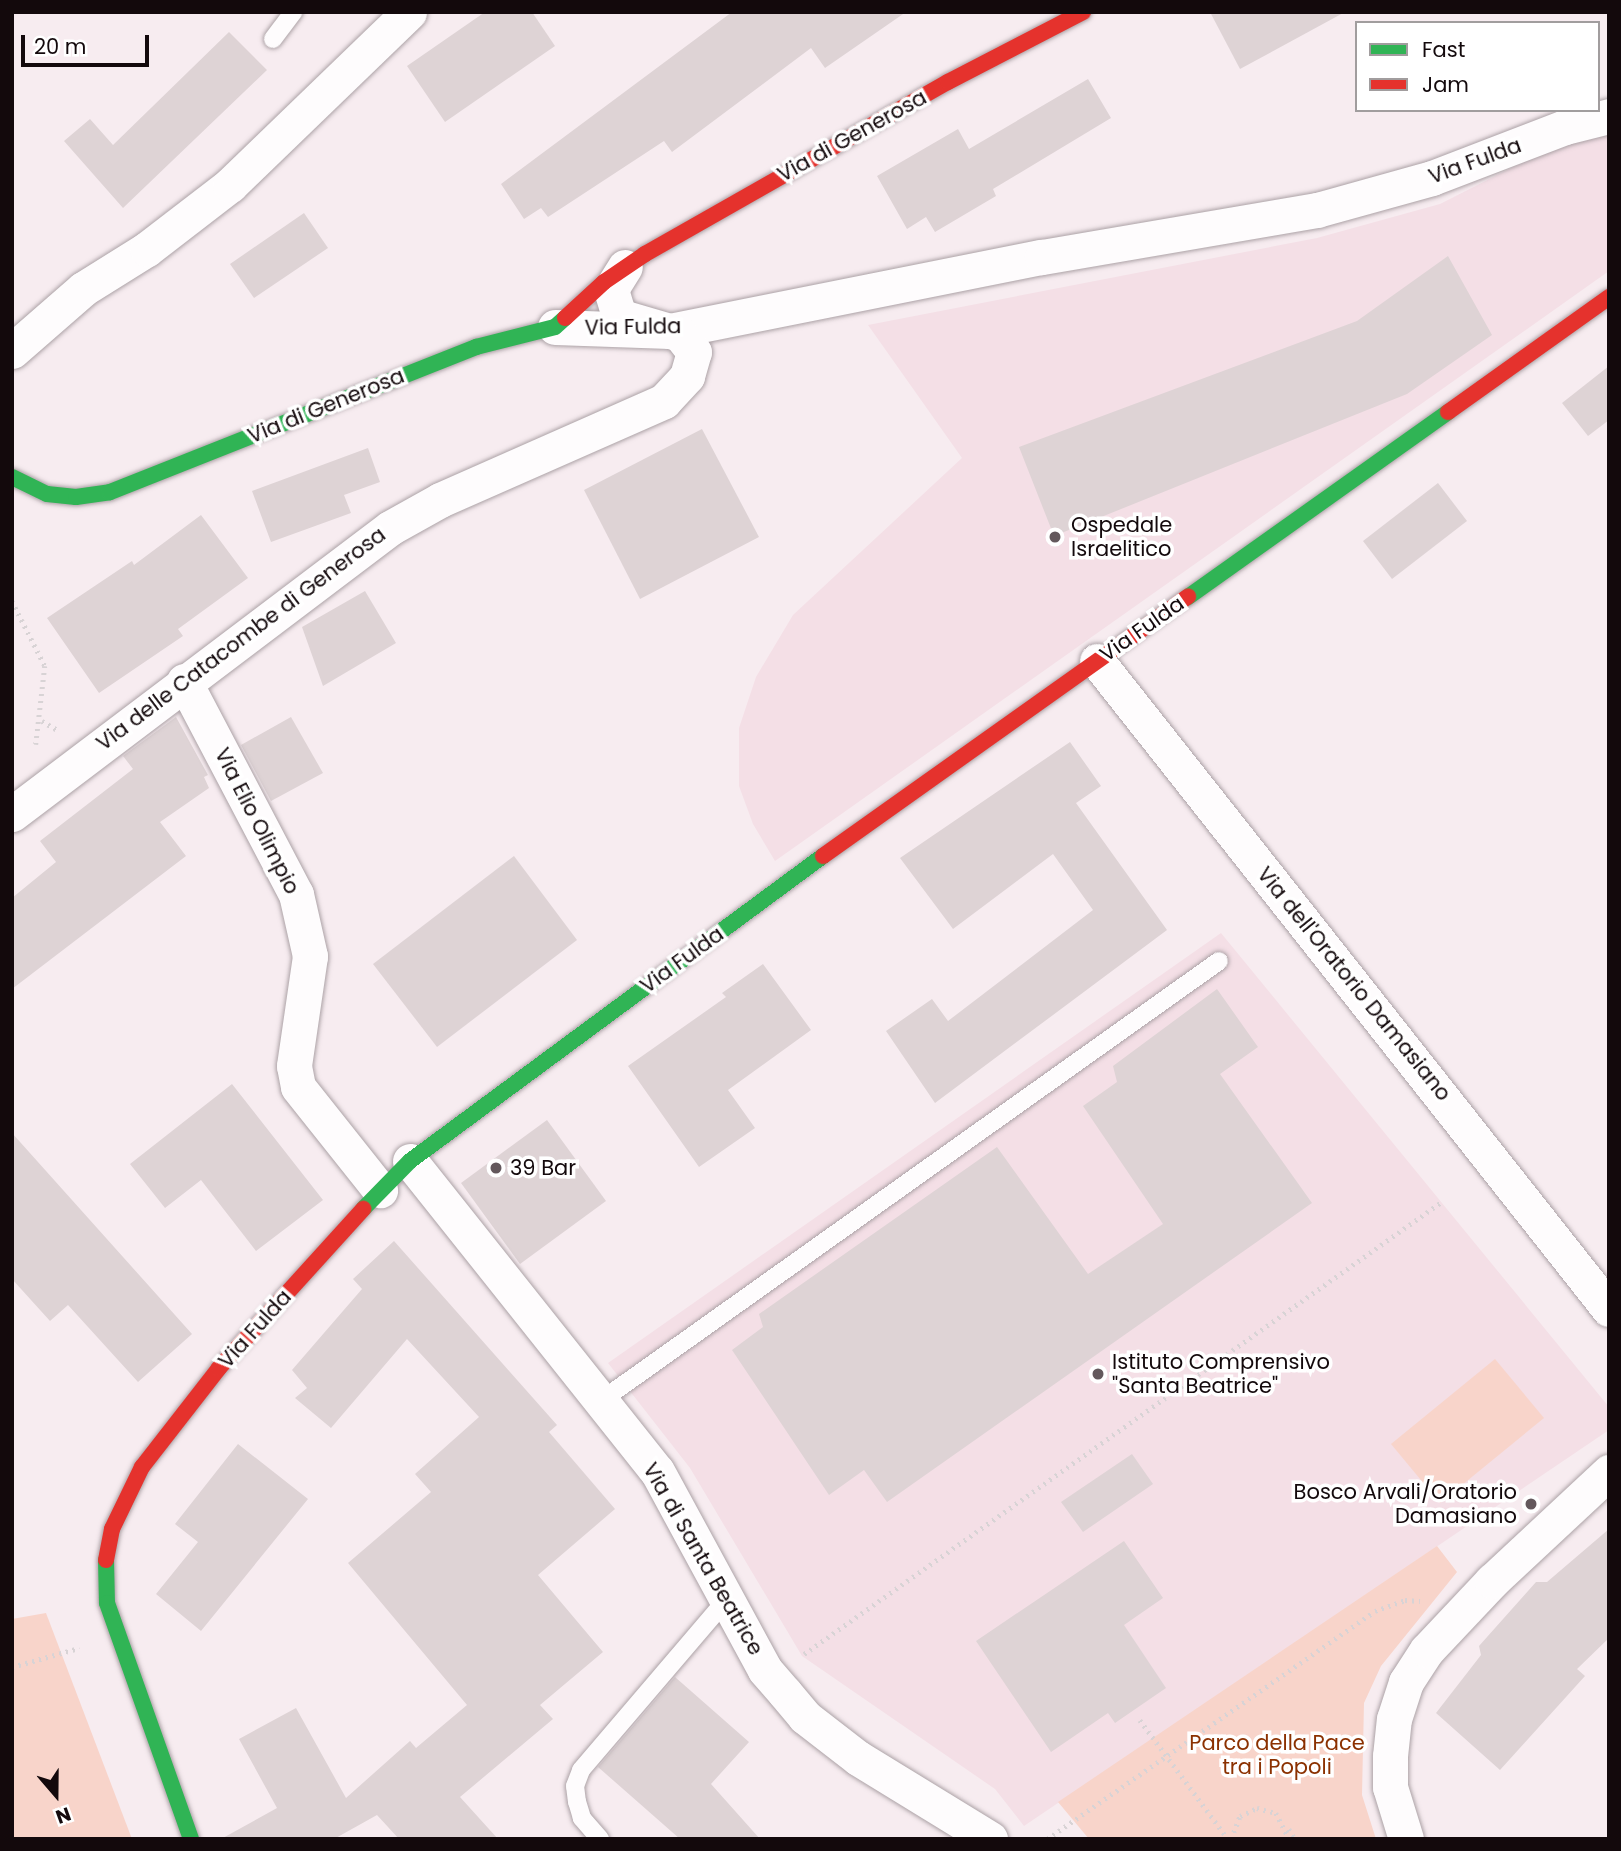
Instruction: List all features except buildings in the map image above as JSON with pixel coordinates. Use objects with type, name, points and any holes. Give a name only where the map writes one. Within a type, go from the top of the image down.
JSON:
[{"type":"street","points":[[12,351],[83,289],[147,249],[230,186],[409,12]]},
{"type":"street","name":"Via di Generosa","points":[[12,477],[54,495],[76,497],[119,489],[476,348],[555,327],[625,267],[948,82],[1083,12]]},
{"type":"street","name":"Via Fulda","points":[[555,327],[670,331],[1028,260],[1317,210],[1432,178],[1566,127],[1609,116]]},
{"type":"street","points":[[625,267],[611,289],[614,309],[629,322],[670,331]]},
{"type":"street","name":"Via Fulda","points":[[191,1839],[107,1603],[105,1565],[125,1496],[219,1368],[380,1190],[410,1161],[1097,661],[1609,297]]},
{"type":"street","name":"Via delle Catacombe di Generosa","points":[[17,810],[390,527],[440,500],[664,401],[694,363],[688,340],[670,331]]},
{"type":"street","name":"Via dell'Oratorio Damasiano","points":[[1097,661],[1609,1309]]},
{"type":"street","name":"Via Elio Olimpio","points":[[184,681],[296,894],[310,956],[294,1066],[298,1087],[380,1190]]},
{"type":"street","name":"Via di Santa Beatrice","points":[[410,1161],[657,1471],[765,1670],[806,1717],[858,1758],[990,1839]]},
{"type":"street","points":[[1406,1839],[1390,1787],[1394,1719],[1415,1666],[1460,1616],[1609,1472]]},
{"type":"lane","points":[[273,38],[293,12]]},
{"type":"lane","points":[[602,1400],[1219,961]]},
{"type":"lane","points":[[600,1839],[582,1818],[577,1802],[575,1786],[581,1770],[727,1599]]},
{"type":"path","points":[[12,601],[45,667],[42,721],[17,810]]},
{"type":"path","points":[[802,1657],[1440,1203]]},
{"type":"path","points":[[1047,1839],[1375,1611],[1405,1600],[1431,1602],[1460,1616]]},
{"type":"path","points":[[12,1667],[117,1637]]},
{"type":"path","points":[[1140,1720],[1229,1839],[1240,1816],[1257,1808],[1276,1813],[1296,1839]]},
{"type":"path","points":[[1288,1829],[1289,1839]]},
{"type":"shaded area","name":"Ospedale Israelitico","points":[[1609,130],[1609,271],[775,861],[753,824],[739,786],[739,728],[756,677],[793,615],[962,458],[868,325],[1317,238],[1440,204],[1580,133]]},
{"type":"shaded area","name":"Istituto Comprensivo \"Santa Beatrice\"","points":[[1221,933],[1609,1407],[1609,1430],[1024,1826],[995,1789],[802,1656],[690,1468],[608,1363]]},
{"type":"green space","points":[[1495,1359],[1544,1418],[1440,1503],[1391,1444]]},
{"type":"green space","name":"Parco della Pace tra i Popoli","points":[[1437,1546],[1457,1572],[1381,1666],[1364,1703],[1362,1795],[1376,1839],[1089,1839],[1058,1802]]},
{"type":"green space","points":[[46,1613],[132,1839],[12,1839],[12,1619]]},
{"type":"traffic: fast","points":[[12,477],[47,494],[76,497],[110,492],[476,347],[555,327],[565,318]]},
{"type":"traffic: fast","points":[[1188,597],[1448,412]]},
{"type":"traffic: fast","points":[[363,1209],[410,1161],[823,856]]},
{"type":"traffic: fast","points":[[106,1560],[107,1603],[191,1839]]},
{"type":"traffic: jam","points":[[565,318],[604,282],[645,254],[948,82],[1083,12]]},
{"type":"traffic: jam","points":[[1448,412],[1609,297]]},
{"type":"traffic: jam","points":[[823,856],[1188,597]]},
{"type":"traffic: jam","points":[[106,1560],[112,1529],[142,1467],[219,1368],[363,1209]]},
{"type":"place","name":"Ospedale Israelitico","points":[[1055,537]]},
{"type":"place","name":"39 Bar","points":[[496,1168]]},
{"type":"place","name":"Istituto Comprensivo \"Santa Beatrice\"","points":[[1098,1374]]},
{"type":"place","name":"Bosco Arvali/Oratorio Damasiano","points":[[1531,1504]]}]
